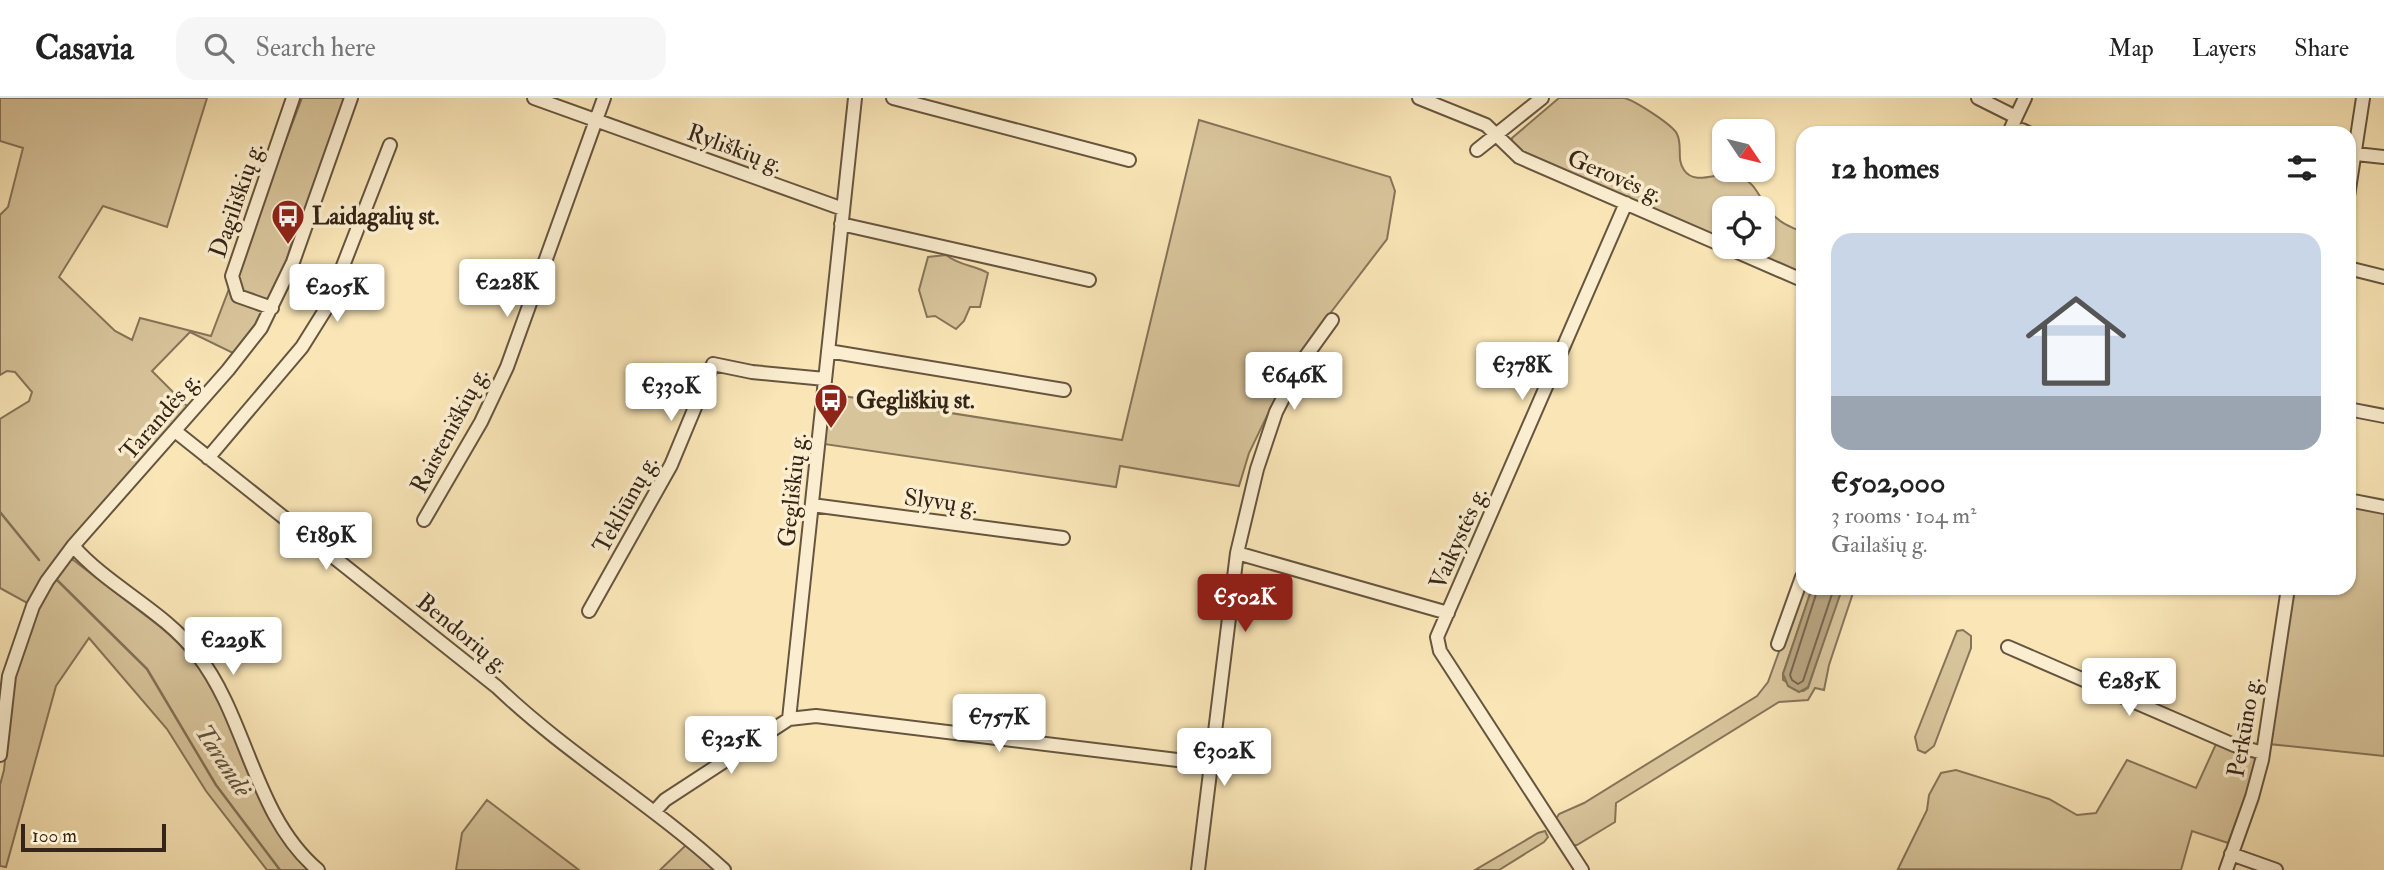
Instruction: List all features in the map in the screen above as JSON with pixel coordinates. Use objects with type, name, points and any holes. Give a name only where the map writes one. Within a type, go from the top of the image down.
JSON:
[{"type":"street","name":"Dagiliškių g.","points":[[272,308],[238,296],[232,276],[293,98]]},
{"type":"street","name":"Tarandės g.","points":[[0,755],[9,676],[23,630],[47,581],[73,546],[244,350],[272,308],[293,262],[351,98]]},
{"type":"street","name":"Ryliškių g.","points":[[534,98],[843,209]]},
{"type":"street","name":"Raisteniškių g.","points":[[424,520],[481,422],[507,367],[604,98]]},
{"type":"street","name":"Gegliškių g.","points":[[789,719],[855,98]]},
{"type":"street","points":[[893,98],[1129,160]]},
{"type":"street","name":"Gerovės g.","points":[[1419,98],[1479,121],[1497,134],[1519,157],[1712,240]]},
{"type":"street","points":[[1477,150],[1542,98]]},
{"type":"street","points":[[1978,98],[2016,117]]},
{"type":"street","points":[[2018,126],[2016,117],[2025,98]]},
{"type":"street","points":[[2363,98],[2356,153],[2384,157]]},
{"type":"street","points":[[208,458],[302,347],[327,307],[390,145]]},
{"type":"street","name":"Vaikystės g.","points":[[1582,870],[1440,651],[1437,637],[1626,203]]},
{"type":"street","points":[[841,224],[1089,280]]},
{"type":"street","name":"Gerovės g.","points":[[1754,259],[1796,277]]},
{"type":"street","points":[[2356,270],[2384,277]]},
{"type":"street","points":[[1198,870],[1237,553],[1257,469],[1276,412],[1301,363],[1332,320]]},
{"type":"street","points":[[828,351],[1064,390]]},
{"type":"street","name":"Tekliūnų g.","points":[[589,611],[671,465],[713,365],[751,372],[825,379]]},
{"type":"street","points":[[2356,411],[2384,416]]},
{"type":"street","name":"Bendorių g.","points":[[175,431],[497,687],[522,710],[654,811],[724,870]]},
{"type":"street","points":[[2356,502],[2384,507]]},
{"type":"street","name":"Slyvų g.","points":[[813,505],[1063,538]]},
{"type":"street","points":[[73,546],[89,565],[178,634],[196,653],[219,685],[265,796],[280,823],[299,850],[318,870]]},
{"type":"street","points":[[1237,553],[1448,613]]},
{"type":"street","points":[[1778,643],[1796,594]]},
{"type":"street","name":"Perkūno g.","points":[[2226,870],[2252,797],[2263,753],[2287,595]]},
{"type":"street","points":[[2008,647],[2234,745],[2263,753]]},
{"type":"street","points":[[654,811],[665,800],[789,719],[816,716],[1210,764]]},
{"type":"street","points":[[2231,854],[2276,870]]},
{"type":"shaded area","points":[[0,98],[207,98],[167,227],[103,206],[59,277],[115,331],[132,340],[140,318],[211,336],[302,98],[347,98],[309,205],[296,229],[283,272],[259,321],[235,354],[190,332],[152,371],[188,407],[29,604],[0,588],[0,419],[29,401],[32,392],[15,372],[7,371],[0,375],[0,215],[8,207],[23,148],[0,141]]},
{"type":"shaded area","points":[[1559,98],[1624,98],[1653,113],[1674,130],[1679,139],[1682,166],[1689,175],[1703,178],[1712,176],[1712,182],[1749,182],[1760,196],[1712,196],[1712,234],[1518,151],[1512,138]]},
{"type":"shaded area","points":[[1199,120],[1390,177],[1395,191],[1387,239],[1293,362],[1249,453],[1239,486],[1120,466],[1116,487],[824,444],[830,394],[1122,440]]},
{"type":"shaded area","points":[[1775,217],[1796,229],[1796,270],[1769,259],[1775,259]]},
{"type":"shaded area","points":[[946,255],[988,273],[980,307],[970,307],[964,321],[956,329],[935,316],[927,317],[919,290],[928,257]]},
{"type":"shaded area","points":[[2356,504],[2384,510],[2384,756],[2269,744],[2292,595],[2356,595]]},
{"type":"shaded area","points":[[72,559],[189,649],[216,690],[255,785],[311,870],[267,870],[206,791],[167,729],[89,638],[56,686],[6,867],[0,866],[0,785],[14,674],[39,602],[65,563]]},
{"type":"shaded area","points":[[1799,595],[1810,595],[1783,680],[1803,691],[1808,688],[1839,595],[1852,595],[1829,665],[1824,690],[1815,688],[1808,700],[1779,702],[1616,803],[1615,822],[1573,845],[1556,819],[1559,814],[1584,803],[1757,696],[1768,682]]},
{"type":"shaded area","points":[[1963,630],[1971,636],[1971,648],[1934,746],[1925,753],[1918,750],[1915,737],[1957,631]]},
{"type":"shaded area","points":[[2216,744],[2257,758],[2228,843],[2192,831],[2181,870],[1898,869],[1927,810],[1929,795],[1941,773],[1956,770],[2049,799],[2077,815],[2096,813],[2127,760],[2196,788]]},
{"type":"shaded area","points":[[487,800],[579,870],[456,870],[462,833]]},
{"type":"shaded area","points":[[1545,831],[1548,837],[1544,842],[1499,870],[1475,870],[1538,833]]},
{"type":"shaded area","points":[[686,845],[716,870],[660,870]]},
{"type":"water","points":[[1810,595],[1840,595],[1808,687],[1799,692],[1788,686],[1783,674]]},
{"type":"waterway","name":"Tarandė","points":[[0,512],[39,560]]},
{"type":"waterway","name":"Tarandė","points":[[55,578],[147,669],[216,785],[280,870]]},
{"type":"place","name":"Laidagalių st.","points":[[288,246]]},
{"type":"place","name":"Gegliškių st.","points":[[831,430]]}]
